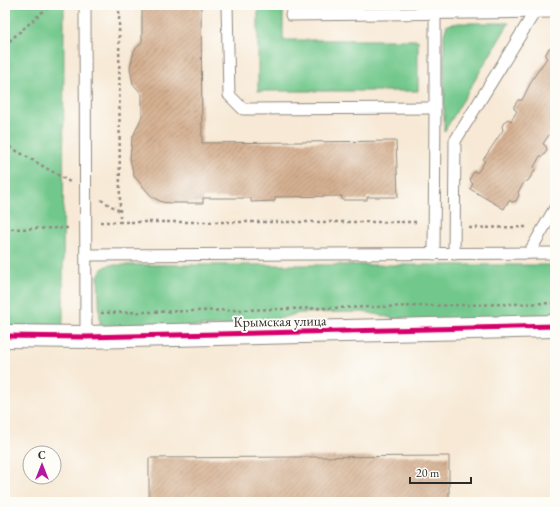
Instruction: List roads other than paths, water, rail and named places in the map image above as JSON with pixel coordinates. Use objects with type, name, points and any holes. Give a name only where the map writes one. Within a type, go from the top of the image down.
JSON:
[{"type":"street","name":"Крымская улица","points":[[5,336],[86,337],[555,326]]},
{"type":"lane","points":[[85,5],[86,337]]},
{"type":"lane","points":[[227,5],[229,95],[243,109],[435,108]]},
{"type":"lane","points":[[434,254],[435,108],[442,11]]},
{"type":"lane","points":[[291,15],[442,11],[555,12]]},
{"type":"lane","points":[[454,254],[455,141],[534,13]]},
{"type":"lane","points":[[529,253],[555,208]]},
{"type":"lane","points":[[86,255],[555,253]]}]
